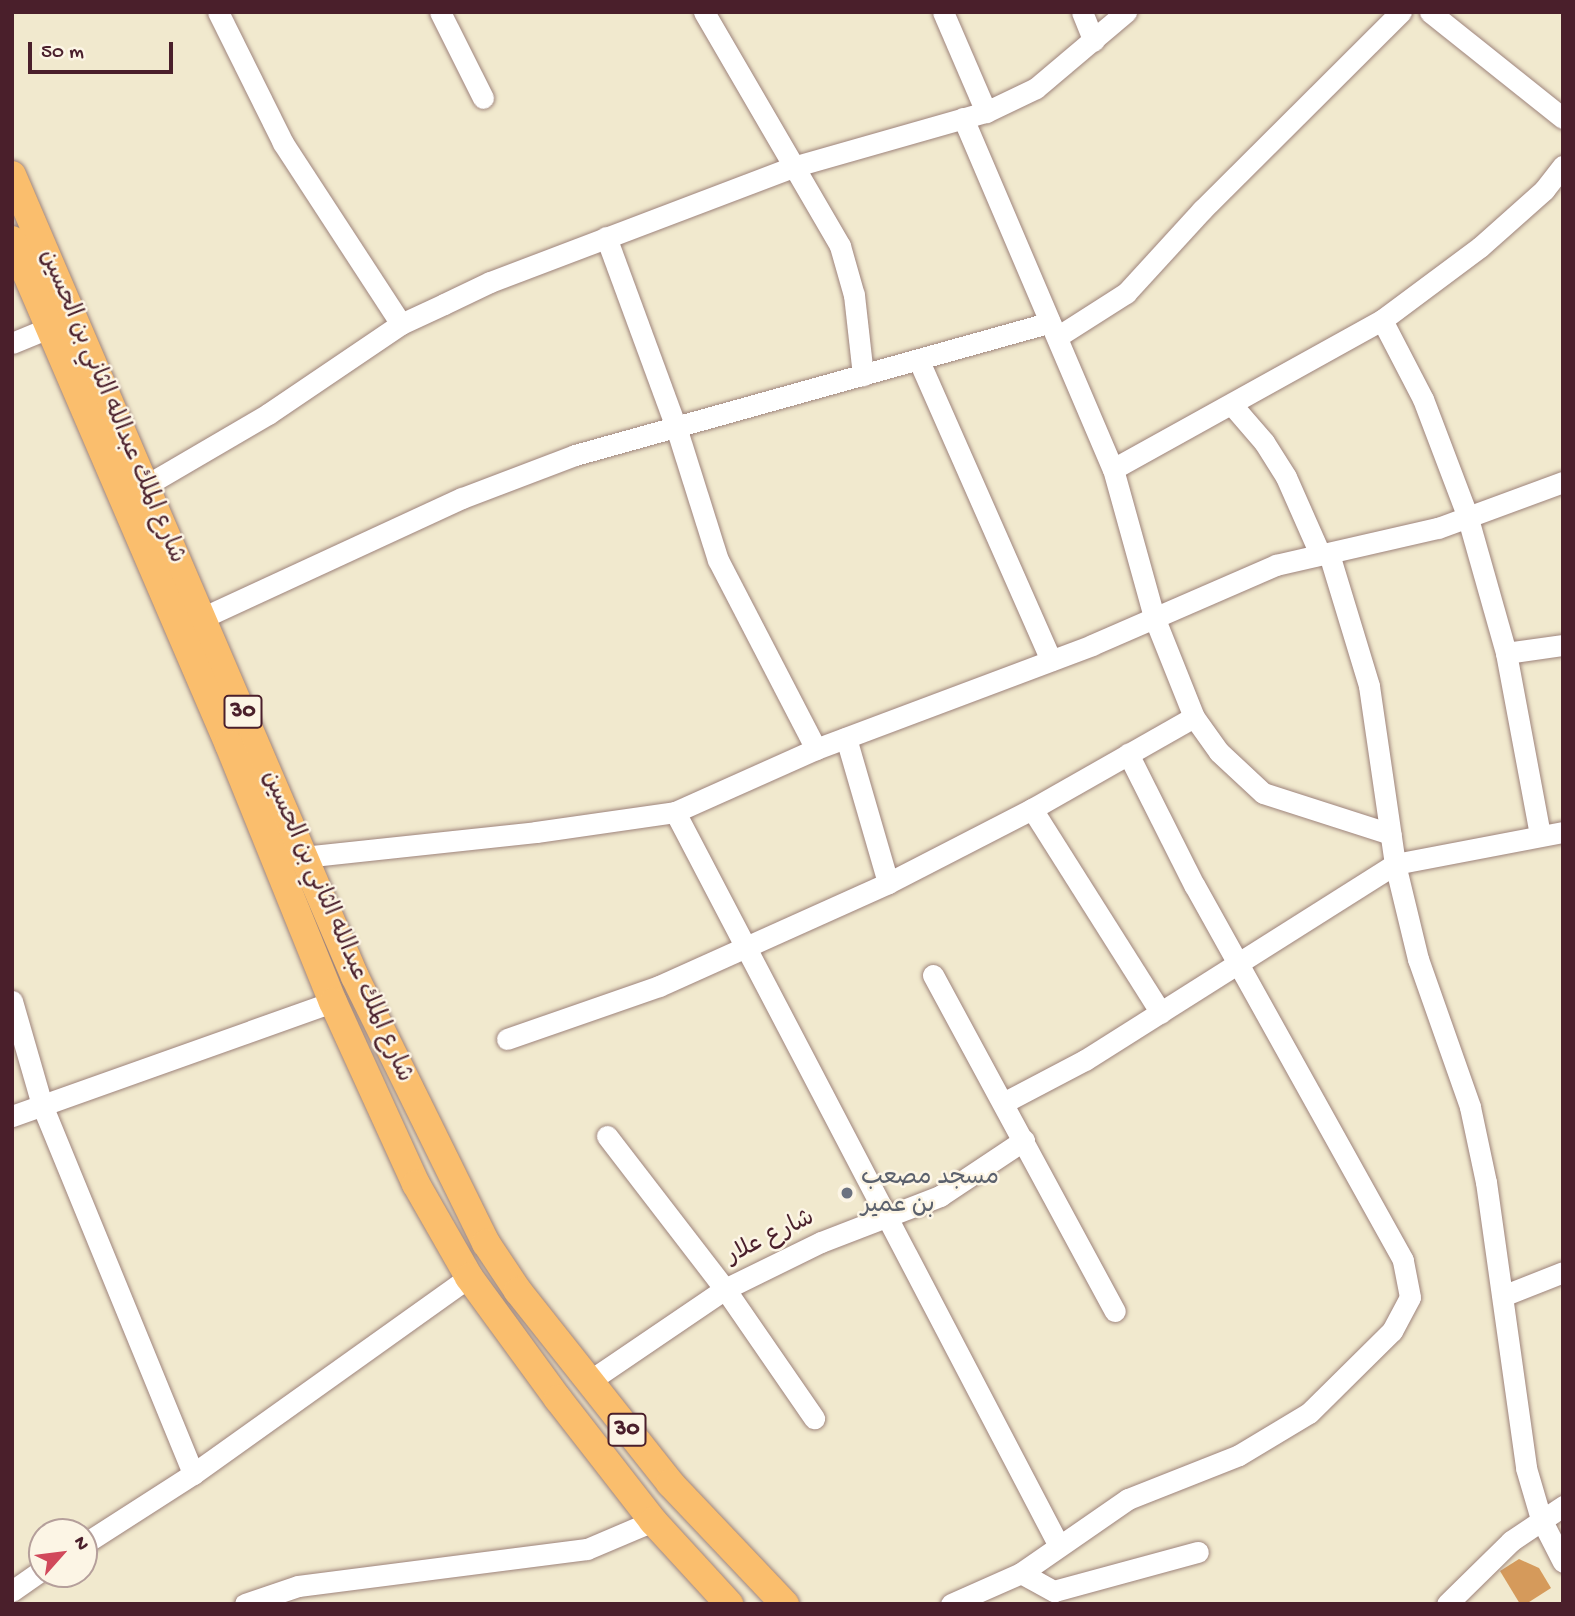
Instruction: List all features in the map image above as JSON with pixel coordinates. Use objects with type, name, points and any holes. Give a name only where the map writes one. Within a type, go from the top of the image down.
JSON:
[{"type":"main road","name":"شارع الملك عبدالله الثاني بن الحسين","points":[[12,175],[202,618],[240,740]]},
{"type":"main road","name":"شارع الملك عبدالله الثاني بن الحسين","points":[[12,240],[270,810],[333,1002],[416,1184],[469,1277],[653,1521],[729,1604]]},
{"type":"main road","name":"شارع الملك عبدالله الثاني بن الحسين","points":[[270,810],[303,857],[403,1080],[486,1243],[588,1382],[670,1483],[785,1604]]},
{"type":"street","points":[[218,12],[283,143],[401,324]]},
{"type":"street","points":[[440,12],[483,98]]},
{"type":"street","points":[[704,12],[796,166],[840,246],[854,295],[863,375]]},
{"type":"street","points":[[943,12],[986,112]]},
{"type":"street","points":[[1082,12],[1094,41]]},
{"type":"street","points":[[145,486],[268,414],[401,324],[490,282],[796,166],[986,112],[1036,88],[1126,12]]},
{"type":"street","points":[[202,618],[490,486],[575,455],[863,375],[1054,329],[1126,293],[1202,210],[1401,12]]},
{"type":"street","points":[[1430,12],[1563,118]]},
{"type":"street","points":[[962,118],[1113,469],[1154,617],[1194,716],[1219,752],[1263,793],[1391,834]]},
{"type":"street","points":[[1113,469],[1382,320],[1480,247],[1544,190],[1563,166]]},
{"type":"street","points":[[606,237],[676,427],[718,560],[817,749]]},
{"type":"street","points":[[1382,320],[1427,409],[1467,515],[1506,653],[1540,834]]},
{"type":"street","points":[[12,343],[51,327]]},
{"type":"street","points":[[919,361],[1051,660]]},
{"type":"street","points":[[1232,405],[1264,442],[1286,477],[1325,554],[1369,686],[1395,864],[1418,959],[1470,1107],[1505,1295],[1526,1468],[1541,1519],[1563,1562]]},
{"type":"street","points":[[303,857],[536,832],[676,812],[817,749],[1051,660],[1276,565],[1409,537],[1563,482]]},
{"type":"street","points":[[1506,653],[1563,645]]},
{"type":"street","points":[[507,1039],[585,1015],[745,948],[888,883],[1032,809],[1194,716]]},
{"type":"street","points":[[846,738],[888,883]]},
{"type":"street","points":[[951,1604],[1021,1573],[1058,1544],[1128,1499],[1239,1455],[1309,1413],[1392,1331],[1410,1297],[1403,1260],[1238,962],[1128,754]]},
{"type":"street","points":[[1032,809],[1161,1013]]},
{"type":"street","points":[[676,812],[1058,1544]]},
{"type":"street","points":[[1003,1103],[1161,1013],[1395,864],[1540,834],[1563,832]]},
{"type":"street","points":[[933,975],[1115,1311]]},
{"type":"street","points":[[12,1002],[42,1105],[193,1474]]},
{"type":"street","points":[[12,1115],[333,1002]]},
{"type":"street","points":[[607,1136],[725,1289],[814,1419]]},
{"type":"street","name":"شارع علار","points":[[588,1382],[725,1289],[821,1242],[940,1196],[1024,1140]]},
{"type":"street","points":[[1505,1295],[1563,1272]]},
{"type":"street","points":[[98,1535],[193,1474],[469,1277]]},
{"type":"street","points":[[1447,1604],[1479,1569],[1541,1519],[1563,1506]]},
{"type":"street","points":[[245,1604],[298,1586],[587,1549],[653,1521]]},
{"type":"street","points":[[1021,1573],[1054,1591],[1198,1552]]},
{"type":"street","points":[[12,1591],[28,1580]]},
{"type":"building","points":[[1519,1559],[1539,1568],[1551,1588],[1526,1604],[1520,1604],[1500,1571]]},
{"type":"place","name":"مسجد مصعب بن عمير","points":[[847,1193]]}]
